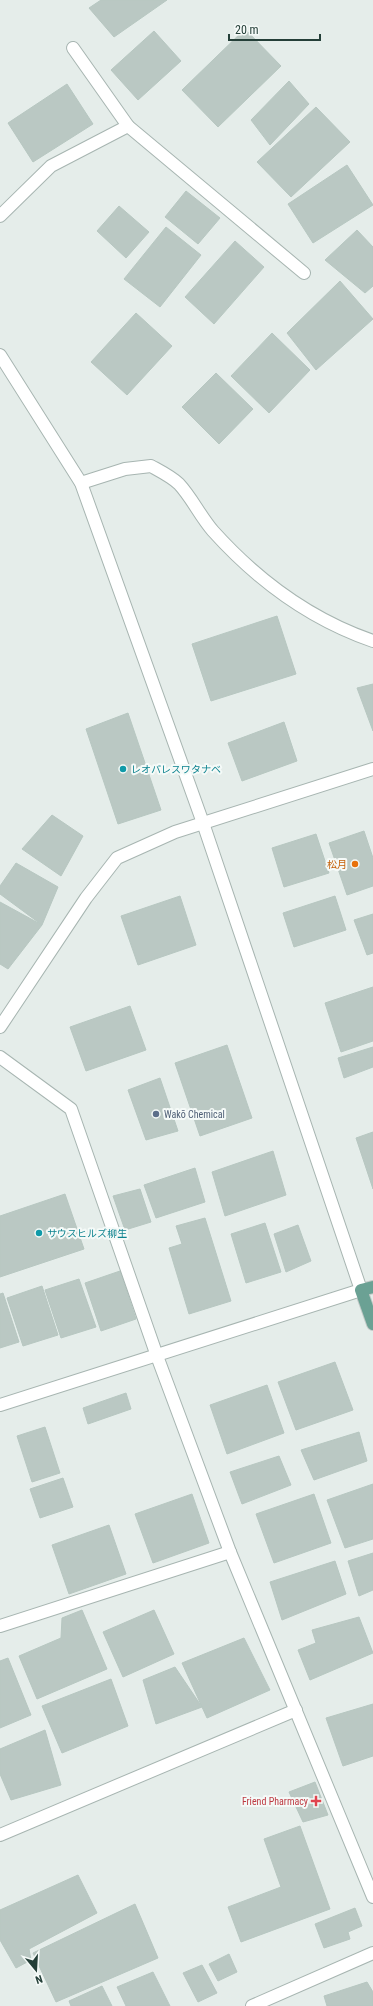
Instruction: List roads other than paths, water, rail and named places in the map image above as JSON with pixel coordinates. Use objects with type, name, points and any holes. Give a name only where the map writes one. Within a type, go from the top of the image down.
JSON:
[{"type":"main road","points":[[367,1289],[373,1324]]},
{"type":"street","points":[[73,48],[128,126],[304,272]]},
{"type":"street","points":[[0,216],[52,166],[128,126]]},
{"type":"street","points":[[0,355],[81,483],[203,823],[367,1289],[0,1405]]},
{"type":"street","points":[[81,483],[125,469],[151,466],[179,484],[204,520],[240,560],[294,604],[347,632],[373,641]]},
{"type":"street","points":[[0,1027],[86,898],[117,858],[175,832],[373,770]]},
{"type":"street","points":[[0,1057],[71,1109],[157,1356],[230,1552],[373,1897]]},
{"type":"street","points":[[0,1626],[230,1552]]},
{"type":"street","points":[[0,1835],[296,1710]]},
{"type":"street","points":[[252,2006],[373,1954]]},
{"type":"place","name":"レオパレスワタナベ","points":[[123,769]]},
{"type":"place","name":"松月","points":[[355,864]]},
{"type":"place","name":"Wakō Chemical","points":[[156,1114]]},
{"type":"place","name":"サウスヒルズ柳生","points":[[39,1233]]},
{"type":"place","name":"Friend Pharmacy","points":[[316,1801]]}]
